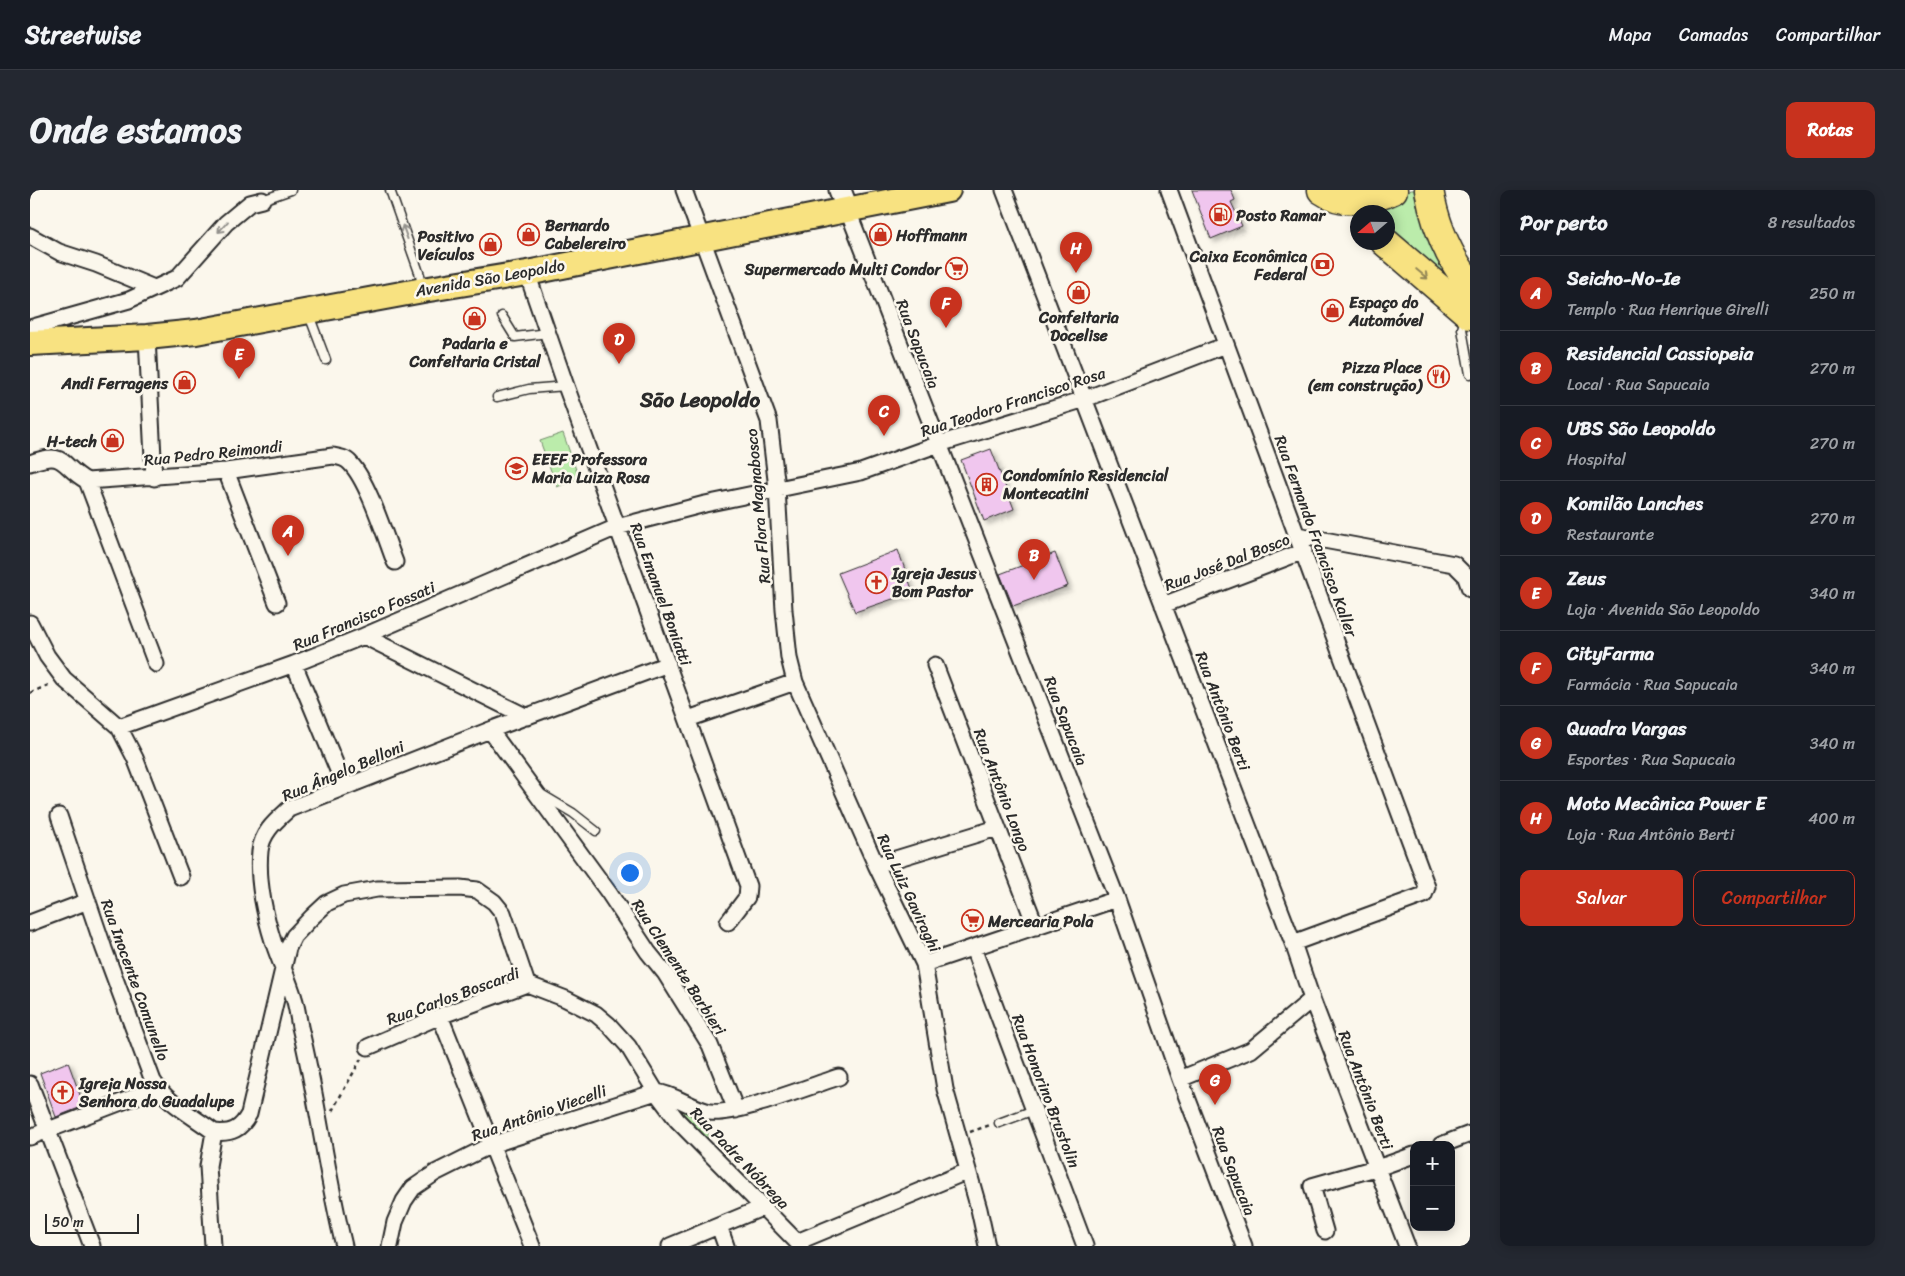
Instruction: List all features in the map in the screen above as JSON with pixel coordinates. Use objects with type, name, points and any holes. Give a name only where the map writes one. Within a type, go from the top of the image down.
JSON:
[{"type":"highway","points":[[1323,191],[1343,199],[1362,200],[1380,196],[1393,190]]},
{"type":"highway","points":[[1429,190],[1443,241],[1457,267],[1470,284]]},
{"type":"highway","points":[[1323,191],[1350,213]]},
{"type":"highway","points":[[1394,250],[1468,313]]},
{"type":"main road","name":"Avenida São Leopoldo","points":[[30,343],[147,337],[196,332],[423,290],[527,273],[702,237],[844,200],[948,190]]},
{"type":"street","name":"Rua Flora Magnabosco","points":[[684,190],[769,421],[777,488],[784,610],[789,658],[795,682]]},
{"type":"street","name":"Rua Antônio Berti","points":[[1004,190],[1293,943],[1312,999],[1407,1246]]},
{"type":"street","name":"Rua Fernando Francisco Kaller","points":[[1168,190],[1304,551],[1427,887],[1424,895],[1293,943]]},
{"type":"street","points":[[30,328],[129,300],[177,278],[226,223],[250,203],[262,200]]},
{"type":"street","name":"Rua Sapucaia","points":[[844,200],[1117,899],[1180,1079],[1244,1246]]},
{"type":"street","points":[[30,236],[59,252],[96,264],[154,288]]},
{"type":"street","name":"Rua Emanuel Boniatti","points":[[527,273],[566,386],[748,886],[747,897],[728,922]]},
{"type":"street","points":[[147,337],[154,478]]},
{"type":"street","name":"Rua Teodoro Francisco Rosa","points":[[617,527],[705,504],[861,472],[939,444],[1085,399],[1226,345]]},
{"type":"street","name":"Rua Pedro Reimondi","points":[[86,481],[226,472],[333,456],[342,458],[350,462],[364,485],[395,562]]},
{"type":"street","points":[[30,463],[52,457],[62,460],[86,481],[156,664]]},
{"type":"street","points":[[226,472],[277,603]]},
{"type":"street","name":"Rua Francisco Fossati","points":[[119,727],[294,664],[364,636],[617,527]]},
{"type":"street","points":[[1297,535],[1454,564],[1464,575],[1470,589]]},
{"type":"street","name":"Rua José Dal Bosco","points":[[1163,605],[1304,551]]},
{"type":"street","points":[[30,623],[47,656],[64,679],[119,727],[135,758],[181,877]]},
{"type":"street","points":[[364,636],[527,716]]},
{"type":"street","points":[[294,664],[345,788]]},
{"type":"street","name":"Rua Ângelo Belloni","points":[[344,1246],[334,1204],[308,1061],[294,998],[273,940],[263,902],[260,850],[263,838],[270,826],[289,809],[490,730],[668,664]]},
{"type":"street","name":"Rua Antônio Longo","points":[[936,665],[1036,927]]},
{"type":"street","points":[[688,719],[795,682]]},
{"type":"street","name":"Rua Luiz Gaviraghi","points":[[795,682],[876,865],[924,964],[940,1067],[979,1209],[987,1246]]},
{"type":"street","name":"Rua Clemente Barbieri","points":[[490,730],[610,893],[648,952],[665,973],[710,1045],[736,1110]]},
{"type":"street","name":"Rua Inocente Comunello","points":[[59,816],[104,949],[153,1081],[170,1100],[214,1132]]},
{"type":"street","points":[[876,865],[997,828]]},
{"type":"street","points":[[213,1246],[208,1166],[214,1132],[229,1133],[238,1129],[244,1124],[249,1114],[288,948],[294,936],[327,903],[344,895],[377,889],[460,888],[477,890],[485,894],[503,913],[527,984]]},
{"type":"street","points":[[924,964],[1117,899]]},
{"type":"street","points":[[30,923],[80,904]]},
{"type":"street","name":"Rua Honorino Brustolin","points":[[973,948],[1085,1246]]},
{"type":"street","name":"Rua Carlos Boscardi","points":[[368,1047],[440,1016],[527,984],[566,999],[596,1014],[628,1046],[656,1092]]},
{"type":"street","points":[[1180,1079],[1251,1050],[1312,999]]},
{"type":"street","points":[[440,1016],[532,1246]]},
{"type":"street","points":[[656,1092],[674,1096],[711,1112],[736,1110],[839,1076]]},
{"type":"street","points":[[30,1084],[92,1246]]},
{"type":"street","points":[[30,1136],[158,1088]]},
{"type":"street","name":"Rua Antônio Viecelli","points":[[390,1246],[395,1222],[404,1201],[413,1188],[435,1173],[491,1145],[656,1092]]},
{"type":"street","name":"Rua Padre Nóbrega","points":[[656,1092],[678,1120],[799,1244]]},
{"type":"street","points":[[1452,1141],[1470,1134]]},
{"type":"street","points":[[1325,1231],[1312,1186],[1410,1156]]},
{"type":"street","points":[[799,1244],[968,1171]]},
{"type":"street","points":[[670,1246],[764,1207]]},
{"type":"street","points":[[719,1226],[726,1246]]},
{"type":"lane","points":[[262,200],[291,190]]},
{"type":"lane","points":[[390,190],[420,275],[423,290]]},
{"type":"lane","points":[[308,311],[326,360]]},
{"type":"lane","points":[[1468,313],[1462,329],[1470,374]]},
{"type":"lane","points":[[502,316],[515,337],[548,333]]},
{"type":"lane","points":[[497,397],[529,389],[566,386]]},
{"type":"lane","points":[[535,790],[574,812],[596,832]]},
{"type":"lane","points":[[999,1123],[1034,1110]]},
{"type":"path","points":[[30,693],[64,679]]},
{"type":"path","points":[[320,1130],[368,1047]]},
{"type":"path","points":[[959,1136],[999,1123]]},
{"type":"green space","points":[[1410,190],[1420,190],[1470,296],[1395,240],[1395,205],[1381,205],[1401,198]]},
{"type":"green space","points":[[563,433],[579,478],[557,487],[540,441]]},
{"type":"green space","points":[[667,1102],[709,1120],[708,1141],[676,1114]]},
{"type":"building","name":"Posto Ramar","points":[[1192,190],[1231,190],[1235,200],[1231,202],[1242,226],[1211,239]]},
{"type":"building","name":"Condomínio Residencial Montecatini","points":[[991,449],[1014,509],[984,521],[961,460]]},
{"type":"building","name":"Igreja Jesus Bom Pastor","points":[[898,550],[913,592],[855,612],[838,573]]},
{"type":"building","points":[[1055,553],[1068,586],[1013,606],[1000,574]]},
{"type":"building","name":"Igreja Nossa Senhora do Guadalupe","points":[[68,1062],[84,1106],[56,1117],[40,1073]]},
{"type":"place","name":"Posto Ramar","points":[[1220,215]]},
{"type":"place","name":"Bernardo Cabelereiro","points":[[529,234]]},
{"type":"place","name":"Hoffmann","points":[[880,235]]},
{"type":"place","name":"Positivo Veículos","points":[[490,245]]},
{"type":"place","name":"Caixa Econômica Federal","points":[[1323,265]]},
{"type":"place","name":"Supermercado Multi Condor","points":[[957,269]]},
{"type":"place","name":"Moto Mecânica Power E","points":[[1076,273]]},
{"type":"place","name":"Confeitaria Docelise","points":[[1079,293]]},
{"type":"place","name":"Espaço do Automóvel","points":[[1333,311]]},
{"type":"place","name":"Padaria e Confeitaria Cristal","points":[[475,319]]},
{"type":"place","name":"CityFarma","points":[[946,328]]},
{"type":"place","name":"Komilão Lanches","points":[[619,364]]},
{"type":"place","name":"Pizza Place (em construção)","points":[[1438,376]]},
{"type":"place","name":"Zeus","points":[[239,379]]},
{"type":"place","name":"Andi Ferragens","points":[[184,383]]},
{"type":"place","name":"UBS São Leopoldo","points":[[884,436]]},
{"type":"place","name":"H-tech","points":[[113,441]]},
{"type":"place","name":"EEEF Professora Maria Luiza Rosa","points":[[516,468]]},
{"type":"place","name":"Condomínio Residencial Montecatini","points":[[987,484]]},
{"type":"place","name":"Seicho-No-Ie","points":[[288,556]]},
{"type":"place","name":"Residencial Cassiopeia","points":[[1034,580]]},
{"type":"place","name":"Igreja Jesus Bom Pastor","points":[[876,582]]},
{"type":"place","name":"Mercearia Pola","points":[[972,921]]},
{"type":"place","name":"Igreja Nossa Senhora do Guadalupe","points":[[63,1092]]},
{"type":"place","name":"Quadra Vargas","points":[[1215,1105]]},
{"type":"district","name":"São Leopoldo","points":[[700,400]]}]
